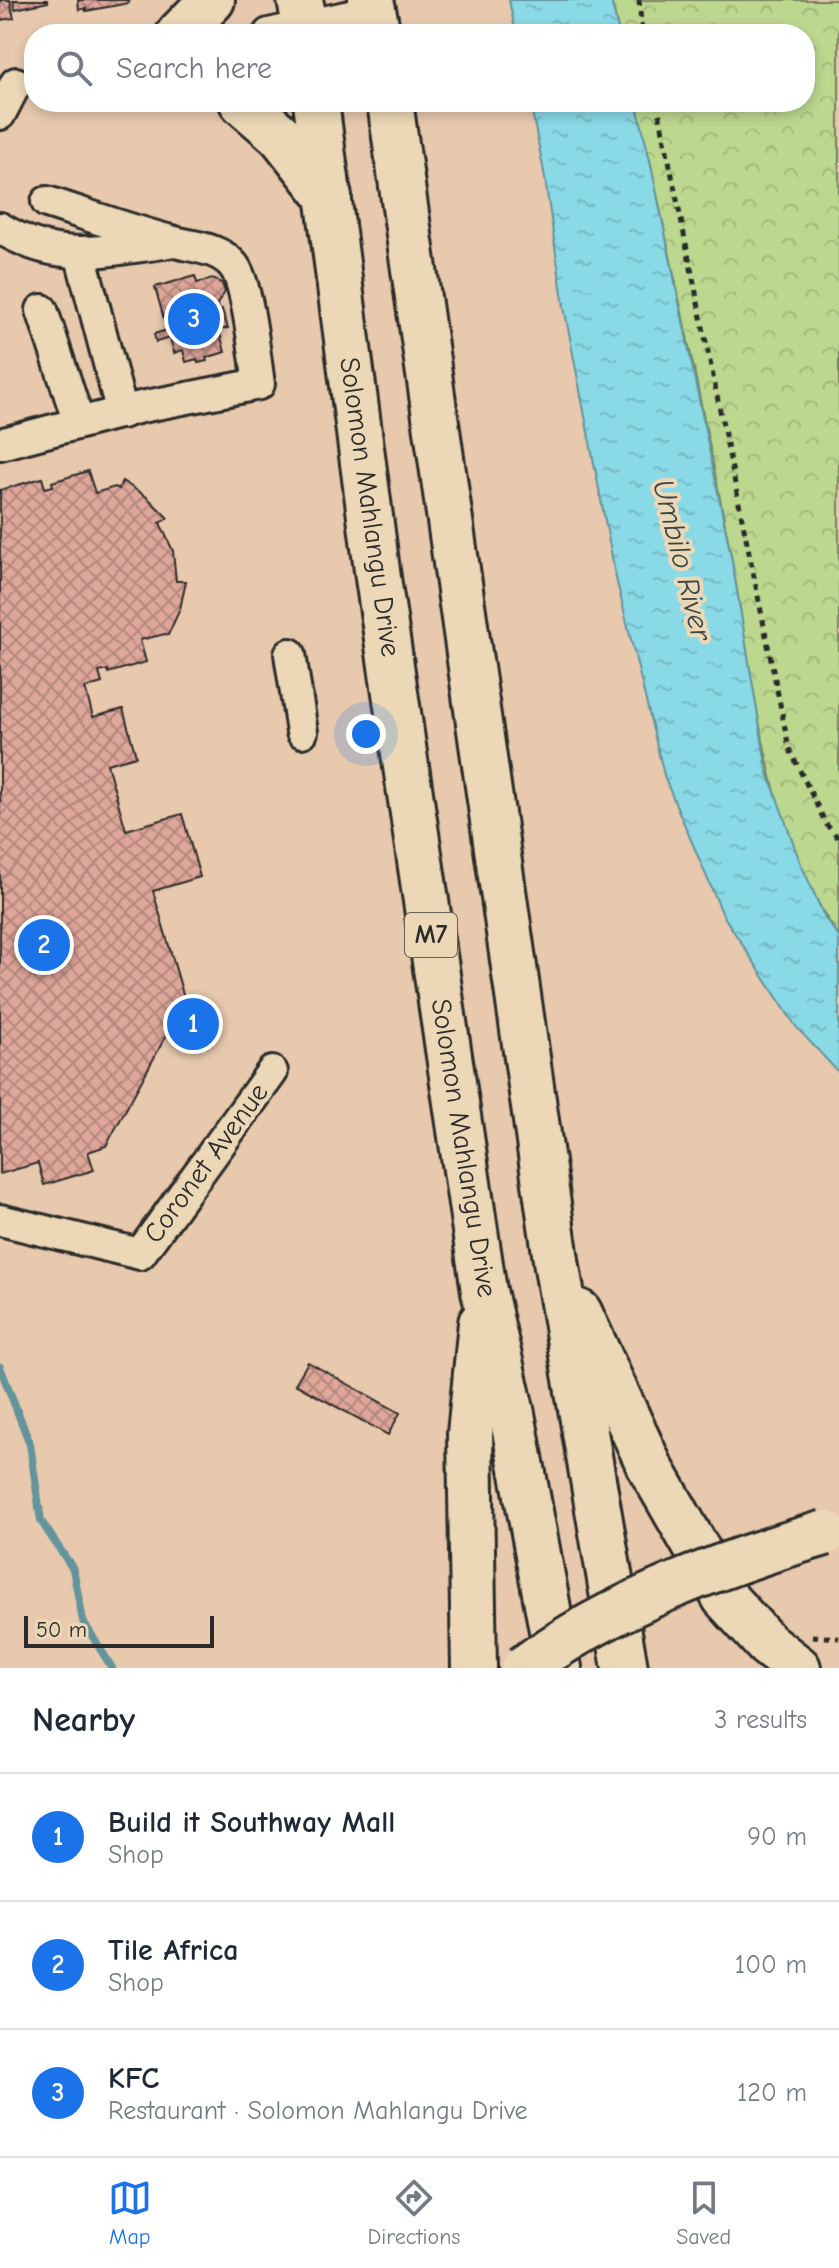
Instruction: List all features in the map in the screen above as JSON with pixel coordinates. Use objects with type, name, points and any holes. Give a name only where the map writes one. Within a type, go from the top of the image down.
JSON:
[{"type":"highway","points":[[189,24],[212,0]]},
{"type":"highway","points":[[253,112],[281,136],[329,197]]},
{"type":"highway","name":"Solomon Mahlangu Drive","points":[[317,112],[378,578],[484,1291],[512,1414],[559,1668]]},
{"type":"highway","points":[[391,112],[557,1267],[625,1668]]},
{"type":"highway","points":[[557,1267],[597,1347],[627,1420],[677,1519],[725,1598],[767,1644],[798,1652]]},
{"type":"highway","points":[[474,1668],[470,1434],[484,1291]]},
{"type":"highway","points":[[524,1668],[579,1633],[642,1600],[741,1558],[832,1531]]},
{"type":"street","points":[[296,23],[374,15]]},
{"type":"street","points":[[0,114],[17,83]]},
{"type":"street","points":[[1,441],[259,384],[242,282],[234,265],[219,254],[200,247],[173,242],[47,202]]},
{"type":"street","points":[[0,228],[47,250],[88,252],[173,242]]},
{"type":"street","points":[[88,252],[131,410]]},
{"type":"street","points":[[42,310],[79,423]]},
{"type":"street","points":[[290,654],[302,732]]},
{"type":"street","name":"Coronet Avenue","points":[[0,1220],[140,1254],[272,1072]]},
{"type":"path","points":[[639,0],[641,24]]},
{"type":"path","points":[[659,112],[789,748],[826,824],[839,839]]},
{"type":"path","points":[[798,1652],[839,1638]]},
{"type":"green space","points":[[611,0],[839,0],[839,937],[814,896],[794,852],[766,757],[713,462],[638,112],[815,112],[815,24],[617,24]]},
{"type":"water","points":[[509,0],[611,0],[617,24],[514,24]]},
{"type":"water","name":"Umbilo River","points":[[532,112],[638,112],[732,561],[767,770],[800,862],[825,918],[839,937],[839,1073],[797,1028],[723,915],[665,779],[616,578],[564,307]]},
{"type":"building","points":[[0,0],[10,0],[14,18],[0,20]]},
{"type":"building","points":[[13,0],[47,0],[48,2],[15,9]]},
{"type":"building","points":[[78,0],[128,0],[129,3],[86,11],[86,8],[79,10]]},
{"type":"building","points":[[195,276],[197,283],[213,279],[222,283],[225,292],[217,304],[228,328],[219,330],[225,352],[198,363],[197,359],[186,362],[183,350],[174,353],[170,338],[156,342],[154,334],[167,330],[155,287]]},
{"type":"building","points":[[88,471],[95,493],[115,487],[119,489],[122,481],[147,497],[168,518],[160,523],[173,551],[176,581],[186,581],[180,609],[168,635],[140,640],[146,662],[108,673],[108,670],[99,672],[102,683],[85,688],[93,717],[123,709],[136,756],[107,764],[126,830],[182,814],[200,877],[153,891],[185,1001],[106,1146],[88,1152],[94,1170],[44,1185],[38,1163],[0,1174],[0,490],[42,478],[45,488],[53,486],[52,482]]},
{"type":"building","points":[[308,1362],[400,1413],[388,1435],[295,1384]]},
{"type":"waterway","points":[[0,1367],[30,1444],[41,1521],[73,1569],[83,1621],[112,1668]]},
{"type":"place","name":"KFC","points":[[194,319]]},
{"type":"place","name":"Tile Africa","points":[[44,945]]},
{"type":"place","name":"Build it Southway Mall","points":[[193,1024]]}]
